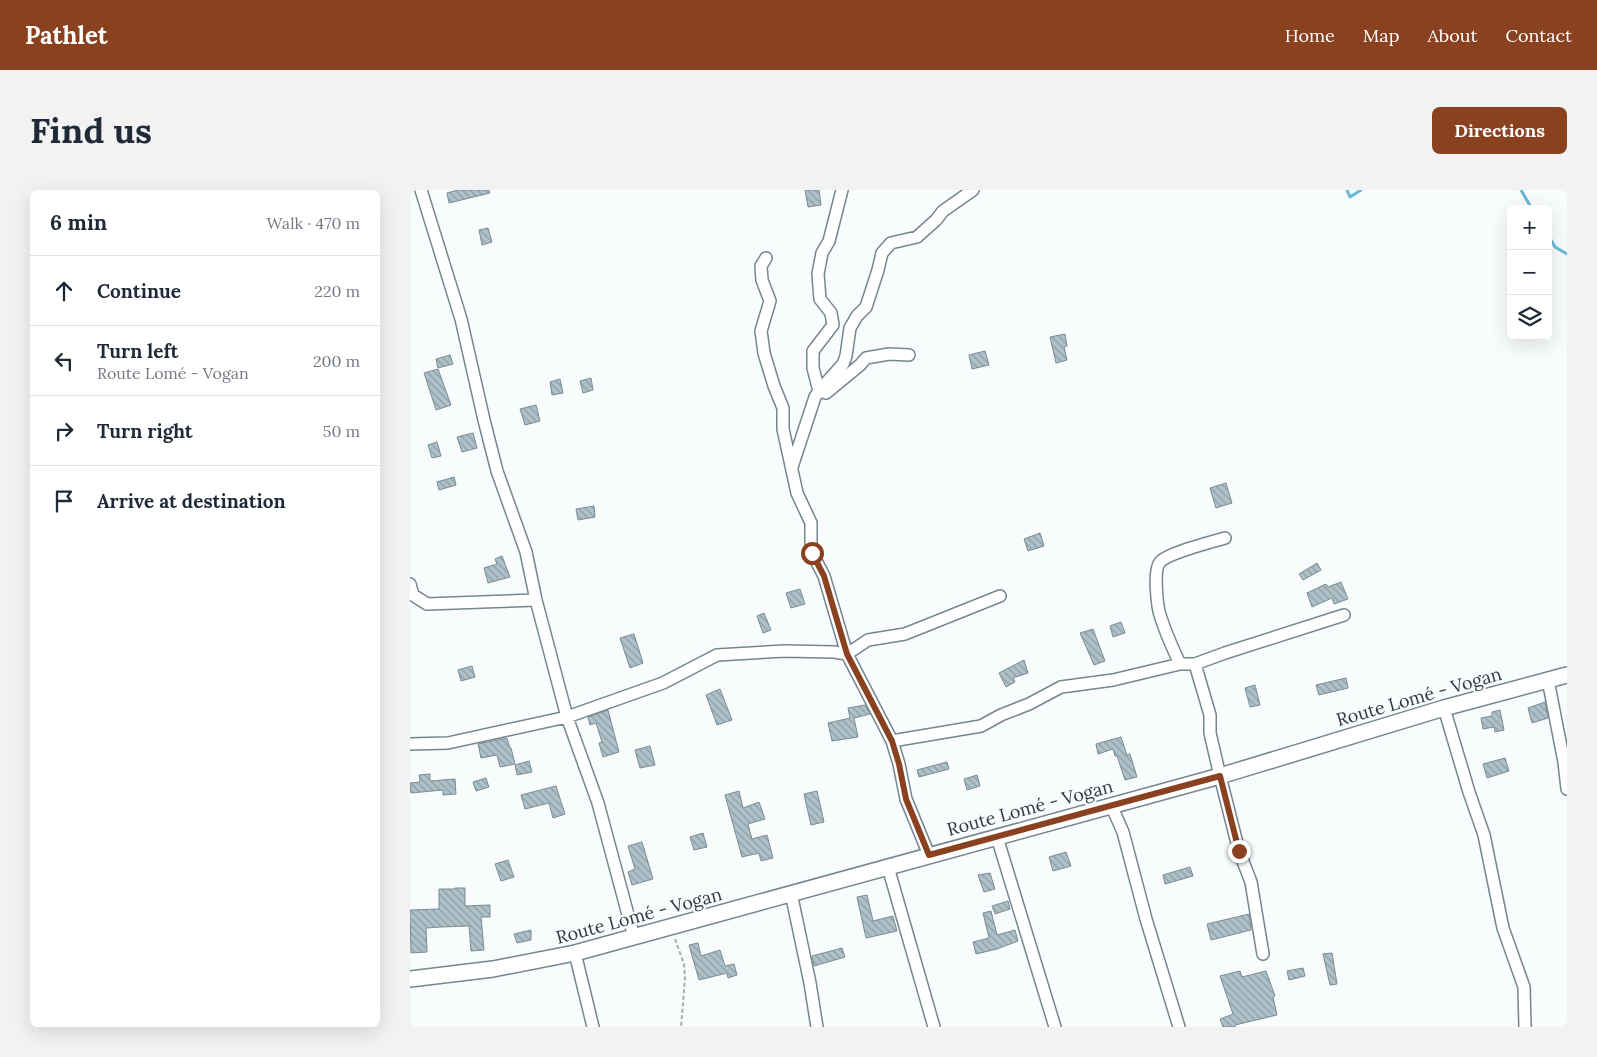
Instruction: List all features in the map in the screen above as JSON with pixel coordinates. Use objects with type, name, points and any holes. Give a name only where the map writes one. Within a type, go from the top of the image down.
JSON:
[{"type":"main road","name":"Route Lomé - Vogan","points":[[410,979],[493,969],[575,954],[1220,776],[1444,708],[1567,675]]},
{"type":"street","points":[[420,190],[461,319],[497,471],[526,552],[536,600],[567,717],[598,803],[634,937]]},
{"type":"street","points":[[819,391],[813,368],[813,351],[833,325],[831,313],[820,299],[818,274],[822,253],[830,241],[842,190]]},
{"type":"street","points":[[792,466],[815,397],[843,364],[850,328],[857,316],[866,307],[882,253],[891,243],[917,237],[943,211],[973,190]]},
{"type":"street","points":[[766,258],[761,266],[762,280],[770,302],[761,331],[764,353],[783,408],[783,429],[797,493],[811,522],[812,553],[824,576],[847,654],[892,741],[906,799],[929,855]]},
{"type":"street","points":[[819,391],[826,392],[866,358],[889,354],[909,355]]},
{"type":"street","points":[[1180,664],[1160,616],[1156,579],[1157,569],[1160,562],[1177,552],[1225,538]]},
{"type":"street","points":[[410,584],[413,594],[427,604],[536,600]]},
{"type":"street","points":[[410,744],[448,743],[567,717],[663,683],[717,655],[784,651],[847,654],[868,640],[905,634],[1000,596]]},
{"type":"street","points":[[892,741],[981,726],[1061,687],[1113,680],[1180,664],[1195,664],[1344,615]]},
{"type":"street","points":[[1195,664],[1210,716],[1210,733],[1220,776],[1239,851],[1250,882],[1263,954]]},
{"type":"street","points":[[1548,680],[1564,762],[1567,789]]},
{"type":"street","points":[[1444,708],[1484,835],[1503,928],[1524,987],[1525,1027]]},
{"type":"street","points":[[1112,805],[1123,832],[1146,919],[1179,1027]]},
{"type":"street","points":[[997,836],[1055,1027]]},
{"type":"street","points":[[888,867],[934,1027]]},
{"type":"street","points":[[791,893],[810,983],[817,1027]]},
{"type":"street","points":[[575,954],[593,1027]]},
{"type":"path","points":[[672,927],[676,946],[684,964],[685,978],[681,1027]]},
{"type":"building","points":[[458,190],[489,190],[490,193],[449,203],[447,193]]},
{"type":"building","points":[[805,190],[819,190],[821,205],[808,207]]},
{"type":"building","points":[[488,228],[492,242],[482,245],[479,230]]},
{"type":"building","points":[[1065,334],[1067,346],[1064,347],[1067,360],[1056,363],[1050,337]]},
{"type":"building","points":[[985,351],[989,365],[972,369],[969,355]]},
{"type":"building","points":[[450,355],[453,364],[438,368],[436,359]]},
{"type":"building","points":[[438,369],[451,405],[436,410],[424,373]]},
{"type":"building","points":[[591,378],[593,390],[583,393],[580,381]]},
{"type":"building","points":[[560,379],[563,393],[552,395],[550,382]]},
{"type":"building","points":[[536,405],[540,421],[525,425],[520,409]]},
{"type":"building","points":[[473,433],[477,448],[462,452],[457,437]]},
{"type":"building","points":[[437,442],[441,456],[432,458],[428,445]]},
{"type":"building","points":[[454,477],[456,485],[439,490],[437,482]]},
{"type":"building","points":[[1226,483],[1232,503],[1216,508],[1210,488]]},
{"type":"building","points":[[594,506],[595,517],[578,520],[576,509]]},
{"type":"building","points":[[1040,533],[1044,546],[1028,551],[1024,539]]},
{"type":"building","points":[[502,556],[510,577],[488,583],[484,568],[497,564],[495,559]]},
{"type":"building","points":[[1317,563],[1321,570],[1303,580],[1299,574]]},
{"type":"building","points":[[1341,582],[1348,599],[1334,604],[1332,598],[1312,607],[1307,593],[1326,584],[1328,587]]},
{"type":"building","points":[[800,589],[805,604],[791,608],[786,593]]},
{"type":"building","points":[[764,613],[771,630],[763,633],[757,616]]},
{"type":"building","points":[[1121,622],[1125,633],[1113,637],[1110,626]]},
{"type":"building","points":[[1093,629],[1105,661],[1094,665],[1080,633]]},
{"type":"building","points":[[634,634],[643,663],[630,668],[620,638]]},
{"type":"building","points":[[1024,660],[1028,673],[1013,678],[1015,682],[1006,687],[999,673]]},
{"type":"building","points":[[472,666],[475,677],[461,681],[458,670]]},
{"type":"building","points":[[1346,678],[1348,688],[1319,695],[1316,685]]},
{"type":"building","points":[[1255,685],[1260,705],[1250,707],[1245,688]]},
{"type":"building","points":[[720,689],[732,720],[717,725],[706,695]]},
{"type":"building","points":[[1545,702],[1548,718],[1532,723],[1528,708]]},
{"type":"building","points":[[865,705],[870,714],[854,718],[858,737],[832,741],[828,723],[850,718],[848,708]]},
{"type":"building","points":[[608,710],[619,752],[603,757],[599,743],[602,742],[596,723],[590,725],[588,717]]},
{"type":"building","points":[[1500,710],[1504,730],[1495,732],[1494,727],[1483,729],[1481,718],[1492,716],[1492,712]]},
{"type":"building","points":[[1121,737],[1127,755],[1130,754],[1137,777],[1125,780],[1113,749],[1098,754],[1096,744]]},
{"type":"building","points":[[507,738],[515,764],[500,767],[497,755],[481,758],[478,744]]},
{"type":"building","points":[[650,746],[655,765],[640,768],[635,750]]},
{"type":"building","points":[[1505,758],[1509,771],[1487,778],[1483,764]]},
{"type":"building","points":[[529,761],[532,772],[517,775],[515,765]]},
{"type":"building","points":[[947,762],[949,769],[919,777],[917,770]]},
{"type":"building","points":[[430,774],[430,781],[455,779],[456,794],[443,795],[443,790],[411,793],[410,783],[420,782],[419,775]]},
{"type":"building","points":[[977,775],[980,786],[967,790],[964,779]]},
{"type":"building","points":[[486,778],[489,787],[476,791],[473,782]]},
{"type":"building","points":[[556,786],[565,814],[553,818],[549,803],[525,809],[521,795]]},
{"type":"building","points":[[739,791],[743,808],[759,802],[765,819],[748,824],[752,839],[767,835],[773,858],[761,861],[759,853],[742,857],[725,795]]},
{"type":"building","points":[[817,791],[824,822],[811,825],[804,794]]},
{"type":"building","points":[[703,833],[707,847],[694,850],[690,837]]},
{"type":"building","points":[[642,842],[653,879],[632,885],[628,872],[635,869],[628,846]]},
{"type":"building","points":[[1066,852],[1071,866],[1053,871],[1049,857]]},
{"type":"building","points":[[508,860],[514,877],[501,881],[495,864]]},
{"type":"building","points":[[1190,867],[1193,876],[1165,884],[1163,875]]},
{"type":"building","points":[[990,873],[995,889],[984,892],[978,875]]},
{"type":"building","points":[[465,888],[465,906],[490,905],[490,917],[481,917],[484,950],[471,951],[469,926],[441,927],[426,928],[427,952],[411,953],[410,910],[439,909],[439,889]]},
{"type":"building","points":[[867,895],[873,921],[893,916],[897,931],[866,938],[857,897]]},
{"type":"building","points":[[1008,901],[1010,909],[995,914],[992,906]]},
{"type":"building","points":[[991,911],[997,935],[1015,930],[1018,941],[976,954],[973,942],[989,938],[983,913]]},
{"type":"building","points":[[1249,914],[1251,930],[1211,940],[1207,924]]},
{"type":"building","points":[[531,930],[531,940],[517,943],[514,934]]},
{"type":"building","points":[[698,943],[701,956],[720,950],[725,966],[734,964],[737,975],[728,978],[727,973],[699,980],[689,945]]},
{"type":"building","points":[[842,948],[845,957],[814,966],[812,956]]},
{"type":"building","points":[[1332,953],[1337,984],[1330,985],[1323,954]]},
{"type":"building","points":[[1303,968],[1305,976],[1289,980],[1287,971]]},
{"type":"building","points":[[1240,971],[1242,977],[1266,971],[1275,996],[1273,997],[1277,1015],[1235,1025],[1235,1027],[1223,1027],[1220,1019],[1233,1014],[1220,976]]},
{"type":"waterway","points":[[1347,190],[1350,197],[1361,190]]},
{"type":"waterway","points":[[1521,190],[1530,205]]},
{"type":"waterway","points":[[1552,242],[1555,247],[1567,254]]},
{"type":"route","points":[[812,553],[824,576],[847,654],[892,741],[906,799],[929,855],[1220,776],[1239,851]]}]
